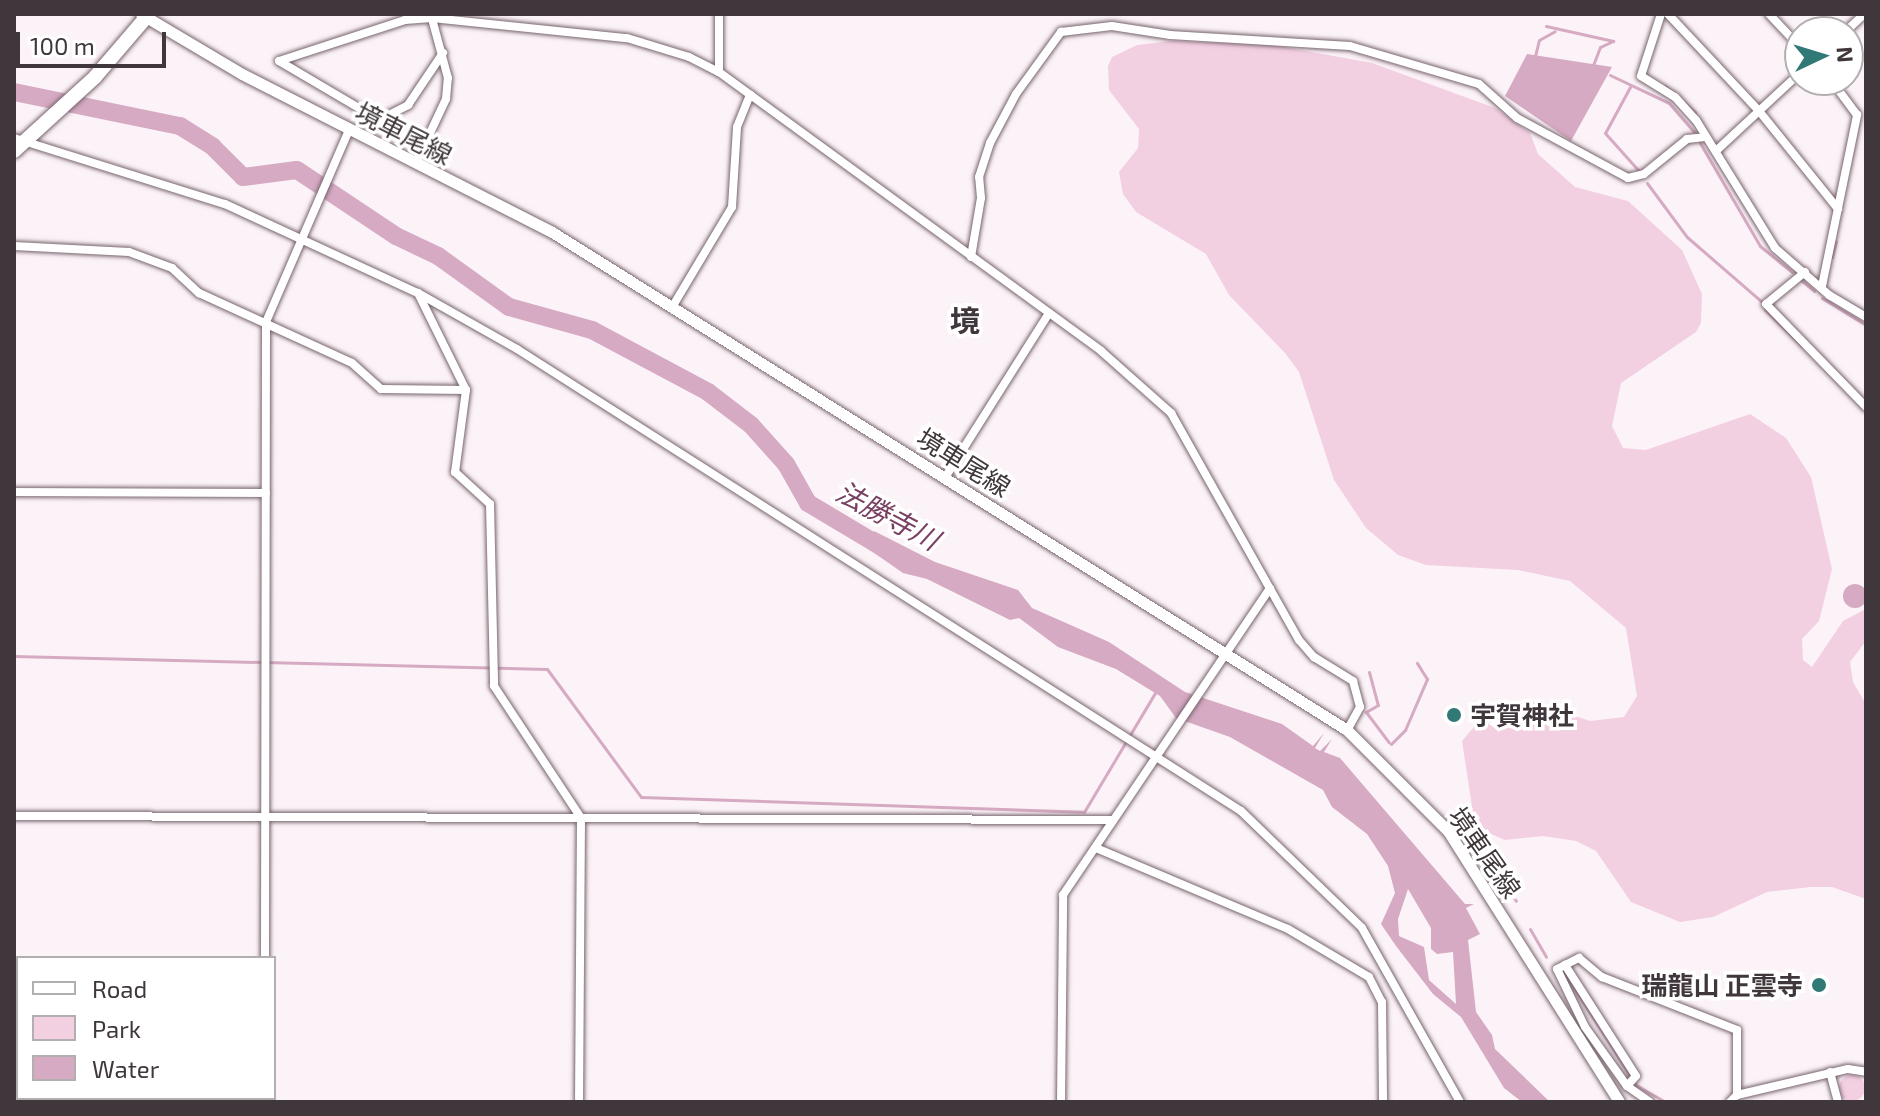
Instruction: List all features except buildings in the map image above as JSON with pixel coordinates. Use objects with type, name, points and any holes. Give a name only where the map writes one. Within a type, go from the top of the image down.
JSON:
[{"type":"highway","points":[[22,142],[127,43],[146,15]]},
{"type":"main road","name":"境車尾線","points":[[146,15],[349,130],[552,232],[674,304],[1347,730],[1448,831],[1619,1102]]},
{"type":"street","points":[[719,14],[719,72]]},
{"type":"street","points":[[1661,14],[1641,76],[1675,97],[1717,150],[1766,237],[1822,286],[1866,317]]},
{"type":"street","points":[[1668,14],[1759,111],[1838,209]]},
{"type":"street","points":[[1769,14],[1784,30]]},
{"type":"street","points":[[416,163],[446,99],[443,53],[431,16]]},
{"type":"street","points":[[443,53],[408,105],[379,120],[279,61],[405,20],[431,16],[627,38],[689,57],[719,72],[1049,313],[1171,413],[1299,640],[1314,657],[1353,681],[1360,693],[1360,707],[1347,730]]},
{"type":"street","points":[[971,257],[981,198],[979,177],[990,143],[1016,94],[1061,32],[1112,26],[1170,35],[1350,46],[1479,84],[1517,118],[1628,178],[1644,174],[1687,139],[1705,137]]},
{"type":"street","points":[[1717,150],[1784,88]]},
{"type":"street","points":[[674,304],[732,207],[737,127],[750,94]]},
{"type":"street","points":[[1822,286],[1857,110],[1845,96]]},
{"type":"street","points":[[265,956],[266,322],[298,240],[349,130]]},
{"type":"street","points":[[22,142],[225,204],[418,293],[517,349],[1159,756],[1241,811],[1362,928],[1460,1102]]},
{"type":"street","points":[[14,246],[129,252],[172,268],[199,293],[352,363],[381,389],[466,390]]},
{"type":"street","points":[[1805,272],[1766,304],[1866,407]]},
{"type":"street","points":[[418,293],[466,390],[455,472],[490,504],[494,686],[581,818],[579,1102]]},
{"type":"street","points":[[946,476],[1049,313]]},
{"type":"street","points":[[14,492],[266,493]]},
{"type":"street","points":[[1061,1102],[1063,895],[1270,588]]},
{"type":"street","points":[[14,816],[1113,820]]},
{"type":"street","points":[[1096,848],[1288,929],[1369,977],[1382,1002],[1383,1102]]},
{"type":"street","points":[[1650,1102],[1585,1027],[1557,969],[1579,958],[1602,977],[1737,1030],[1734,1098],[1830,1072],[1866,1072]]},
{"type":"street","points":[[1565,965],[1631,1083]]},
{"type":"street","points":[[1830,1072],[1838,1102]]},
{"type":"green space","points":[[1171,41],[1273,45],[1372,63],[1495,108],[1530,133],[1538,154],[1575,187],[1628,201],[1682,250],[1702,294],[1701,323],[1696,332],[1621,383],[1612,426],[1623,448],[1646,450],[1750,414],[1786,438],[1811,477],[1832,569],[1819,621],[1802,639],[1803,660],[1812,667],[1843,621],[1866,609],[1866,641],[1850,662],[1853,682],[1866,704],[1866,899],[1832,887],[1767,892],[1713,917],[1680,922],[1631,902],[1596,851],[1576,841],[1543,836],[1505,840],[1486,832],[1473,813],[1462,741],[1480,720],[1510,703],[1527,700],[1590,721],[1624,717],[1637,696],[1626,628],[1570,581],[1518,570],[1426,565],[1398,555],[1366,528],[1334,480],[1299,372],[1285,353],[1229,295],[1206,254],[1136,212],[1123,194],[1119,172],[1138,148],[1139,129],[1109,90],[1108,66],[1112,57],[1137,45]]},
{"type":"green space","points":[[1852,1075],[1861,1079],[1865,1088],[1861,1097],[1852,1101],[1843,1097],[1839,1088],[1843,1079]]},
{"type":"water","points":[[1527,54],[1612,67],[1571,141],[1505,96]]},
{"type":"water","points":[[874,531],[935,562],[1018,590],[1032,608],[1109,642],[1185,692],[1282,724],[1313,746],[1324,733],[1315,748],[1320,751],[1332,739],[1324,752],[1340,758],[1465,904],[1474,904],[1466,908],[1480,934],[1468,940],[1476,1012],[1492,1035],[1495,1049],[1550,1102],[1522,1102],[1504,1088],[1461,1017],[1433,994],[1396,946],[1381,924],[1395,893],[1388,866],[1367,834],[1332,807],[1323,790],[1230,737],[1176,718],[1160,696],[1116,669],[1058,647],[1019,618],[1010,620],[927,579],[903,573],[867,548]],"holes":[[[1408,889],[1431,928],[1431,949],[1437,954],[1453,952],[1456,1004],[1429,980],[1424,947],[1399,936],[1398,919]]]},
{"type":"water","points":[[1855,584],[1866,591],[1867,596],[1860,607],[1855,608],[1844,601],[1843,596],[1850,585]]},
{"type":"waterway","points":[[1546,26],[1613,41],[1600,47],[1591,70]]},
{"type":"waterway","points":[[1535,56],[1539,40],[1555,31]]},
{"type":"waterway","points":[[1610,75],[1669,103],[1694,132]]},
{"type":"waterway","points":[[1665,86],[1695,112]]},
{"type":"waterway","points":[[1630,87],[1605,133],[1639,171]]},
{"type":"waterway","name":"法勝寺川","points":[[14,92],[180,126],[213,147],[243,177],[297,170],[396,236],[438,256],[509,307],[592,330],[708,392],[751,425],[786,464],[808,503],[892,553]]},
{"type":"waterway","points":[[1700,143],[1760,246],[1792,272]]},
{"type":"waterway","points":[[1647,183],[1687,237],[1761,301]]},
{"type":"waterway","points":[[1832,257],[1836,241]]},
{"type":"waterway","points":[[1801,280],[1814,291]]},
{"type":"waterway","points":[[1822,298],[1866,325]]},
{"type":"waterway","points":[[1765,310],[1802,346]]},
{"type":"waterway","points":[[14,656],[547,669],[641,797],[1084,812],[1156,691]]},
{"type":"waterway","points":[[1391,744],[1405,730],[1427,679],[1417,663]]},
{"type":"waterway","points":[[1369,672],[1378,705],[1366,712],[1389,742]]},
{"type":"waterway","points":[[1504,881],[1516,901]]},
{"type":"waterway","points":[[1530,929],[1546,957]]},
{"type":"waterway","points":[[1564,972],[1636,1085],[1666,1102]]},
{"type":"place","name":"宇賀神社","points":[[1454,715]]},
{"type":"place","name":"瑞龍山 正雲寺","points":[[1819,985]]},
{"type":"district","name":"境","points":[[965,320]]}]
